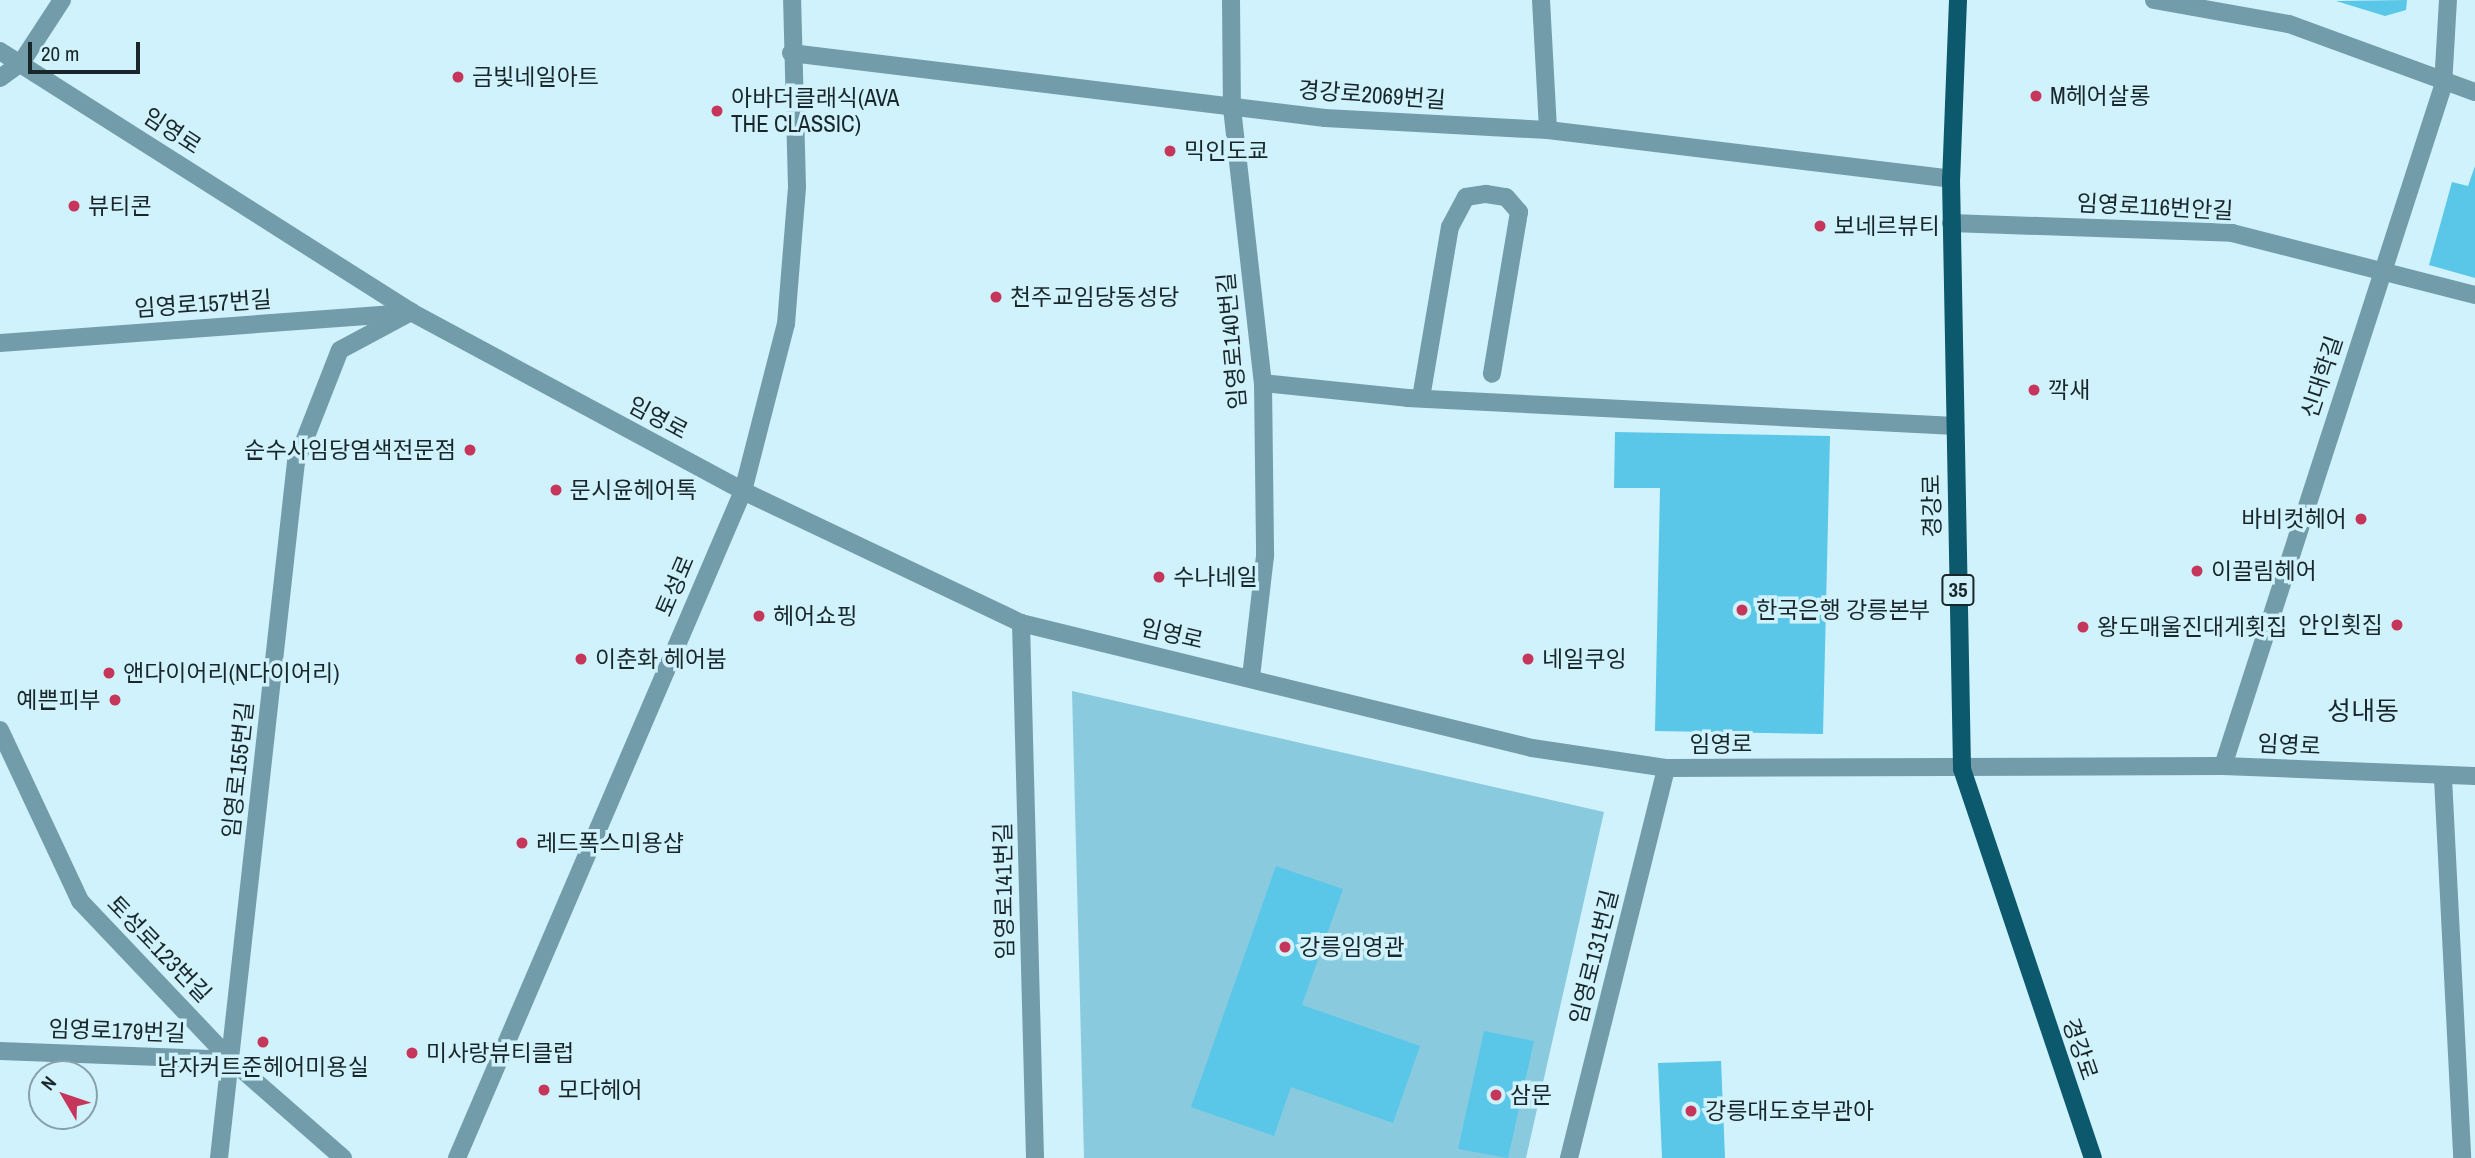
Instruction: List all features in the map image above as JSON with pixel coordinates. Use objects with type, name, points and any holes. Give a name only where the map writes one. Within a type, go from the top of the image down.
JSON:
[{"type":"main road","name":"경강로","points":[[1958,0],[1951,223],[1962,769],[2093,1158]]},
{"type":"street","points":[[0,78],[21,63],[62,0]]},
{"type":"street","name":"토성로","points":[[457,1158],[743,491],[786,324],[797,187],[791,53],[792,0]]},
{"type":"street","name":"임영로140번길","points":[[1231,0],[1232,108],[1263,383],[1265,556],[1251,677]]},
{"type":"street","points":[[1541,0],[1548,130]]},
{"type":"street","points":[[2154,0],[2289,24],[2443,86],[2475,92]]},
{"type":"street","name":"신대학길","points":[[2223,766],[2443,86],[2448,0]]},
{"type":"street","name":"임영로","points":[[0,51],[411,312],[743,491],[1021,623],[1251,677],[1532,748],[1666,768],[2223,766],[2443,778],[2475,776]]},
{"type":"street","name":"경강로2069번길","points":[[791,53],[1232,108],[1548,130],[1951,179]]},
{"type":"street","points":[[1421,398],[1450,227],[1466,197],[1486,194],[1506,197],[1519,212],[1492,374]]},
{"type":"street","name":"임영로116번안길","points":[[1951,223],[2232,233],[2381,275],[2475,295]]},
{"type":"street","name":"임영로157번길","points":[[0,344],[411,312]]},
{"type":"street","name":"임영로155번길","points":[[219,1158],[296,462],[340,350],[411,312]]},
{"type":"street","points":[[1263,383],[1421,398],[1955,426]]},
{"type":"street","name":"임영로141번길","points":[[1021,623],[1035,1158]]},
{"type":"street","name":"토성로123번길","points":[[0,730],[80,901],[231,1060],[343,1158]]},
{"type":"street","name":"임영로131번길","points":[[1569,1158],[1666,768]]},
{"type":"street","points":[[2443,778],[2462,1158]]},
{"type":"street","name":"임영로179번길","points":[[0,1051],[231,1060]]},
{"type":"shaded area","points":[[1072,691],[1604,812],[1526,1158],[1084,1158]]},
{"type":"building","points":[[2407,0],[2406,10],[2385,16],[2336,1]]},
{"type":"building","points":[[2475,166],[2475,278],[2429,265],[2452,182],[2468,186]]},
{"type":"building","name":"한국은행 강릉본부","points":[[1615,432],[1830,436],[1823,734],[1655,731],[1660,488],[1614,488]]},
{"type":"building","name":"강릉임영관","points":[[1276,866],[1343,889],[1302,1005],[1420,1046],[1393,1123],[1291,1087],[1274,1136],[1191,1107]]},
{"type":"building","name":"삼문","points":[[1484,1031],[1534,1041],[1508,1158],[1458,1149]]},
{"type":"building","name":"강릉대도호부관아","points":[[1721,1061],[1725,1158],[1662,1158],[1658,1063]]},
{"type":"place","name":"금빛네일아트","points":[[458,77]]},
{"type":"place","name":"M헤어살롱","points":[[2036,96]]},
{"type":"place","name":"아바더클래식(AVA THE CLASSIC)","points":[[717,111]]},
{"type":"place","name":"믹인도쿄","points":[[1170,151]]},
{"type":"place","name":"뷰티콘","points":[[74,206]]},
{"type":"place","name":"보네르뷰티","points":[[1820,226]]},
{"type":"place","name":"천주교임당동성당","points":[[996,297]]},
{"type":"place","name":"깍새","points":[[2034,390]]},
{"type":"place","name":"순수사임당염색전문점","points":[[470,450]]},
{"type":"place","name":"문시윤헤어톡","points":[[556,490]]},
{"type":"place","name":"바비컷헤어","points":[[2361,519]]},
{"type":"place","name":"이끌림헤어","points":[[2197,571]]},
{"type":"place","name":"수나네일","points":[[1159,577]]},
{"type":"place","name":"한국은행 강릉본부","points":[[1742,610]]},
{"type":"place","name":"헤어쇼핑","points":[[759,616]]},
{"type":"place","name":"안인횟집","points":[[2397,625]]},
{"type":"place","name":"왕도매울진대게횟집","points":[[2083,627]]},
{"type":"place","name":"이춘화 헤어붐","points":[[581,659]]},
{"type":"place","name":"네일쿠잉","points":[[1528,659]]},
{"type":"place","name":"앤다이어리(N다이어리)","points":[[109,673]]},
{"type":"place","name":"예쁜피부","points":[[115,700]]},
{"type":"place","name":"레드폭스미용샵","points":[[522,843]]},
{"type":"place","name":"강릉임영관","points":[[1285,947]]},
{"type":"place","name":"남자커트준헤어미용실","points":[[263,1042]]},
{"type":"place","name":"미사랑뷰티클럽","points":[[412,1053]]},
{"type":"place","name":"모다헤어","points":[[544,1090]]},
{"type":"place","name":"삼문","points":[[1496,1095]]},
{"type":"place","name":"강릉대도호부관아","points":[[1691,1111]]},
{"type":"district","name":"성내동","points":[[2363,711]]}]
